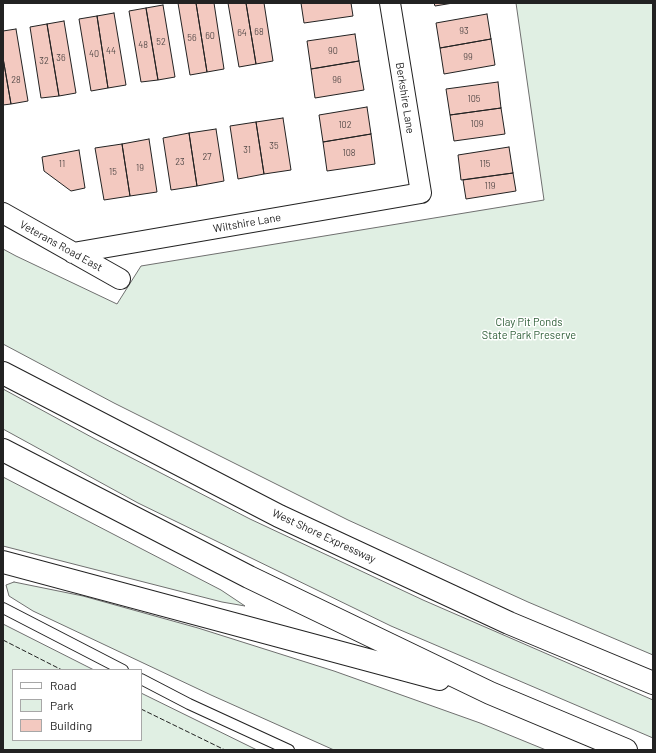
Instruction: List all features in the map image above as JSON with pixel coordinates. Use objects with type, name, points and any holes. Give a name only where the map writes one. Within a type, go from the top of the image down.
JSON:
[{"type":"highway","name":"West Shore Expressway","points":[[3,372],[279,516],[509,623],[653,683]]},
{"type":"highway","points":[[3,450],[249,576],[490,693],[626,750]]},
{"type":"highway","points":[[3,562],[490,693]]},
{"type":"street","name":"Berkshire Lane","points":[[390,3],[421,193]]},
{"type":"street","name":"Wiltshire Lane","points":[[73,253],[421,193]]},
{"type":"street","name":"Veterans Road East","points":[[3,213],[120,279]]},
{"type":"lane","points":[[3,608],[121,669]]},
{"type":"lane","points":[[142,680],[289,750]]},
{"type":"green space","name":"Clay Pit Ponds State Park Preserve","points":[[516,3],[653,3],[653,655],[528,602],[348,520],[114,403],[3,344],[3,249],[117,304],[141,266],[544,200]]},
{"type":"green space","points":[[3,389],[95,439],[250,519],[423,600],[653,700],[653,738],[391,626],[138,503],[3,429]]},
{"type":"green space","points":[[3,477],[221,590],[245,606],[222,602],[3,546]]},
{"type":"green space","points":[[14,582],[83,596],[198,628],[334,671],[480,723],[546,750],[334,750],[211,695],[33,611],[9,596],[6,585]]},
{"type":"green space","points":[[3,624],[92,669],[12,669],[12,741],[142,741],[142,693],[257,750],[3,750]]},
{"type":"building","points":[[178,3],[196,3],[207,72],[190,75]]},
{"type":"building","points":[[196,3],[214,3],[224,69],[207,72]]},
{"type":"building","points":[[228,3],[246,3],[256,64],[239,67]]},
{"type":"building","points":[[246,3],[264,3],[273,61],[256,64]]},
{"type":"building","points":[[301,3],[351,3],[353,16],[304,23]]},
{"type":"building","points":[[434,3],[453,3],[435,6]]},
{"type":"building","points":[[163,5],[175,77],[158,80],[146,8]]},
{"type":"building","points":[[146,8],[158,80],[141,82],[129,11]]},
{"type":"building","points":[[114,13],[126,85],[108,88],[97,16]]},
{"type":"building","points":[[487,14],[491,39],[440,48],[436,23]]},
{"type":"building","points":[[97,16],[108,88],[91,91],[79,19]]},
{"type":"building","points":[[64,21],[76,93],[59,96],[47,24]]},
{"type":"building","points":[[47,24],[59,96],[41,98],[30,27]]},
{"type":"building","points":[[16,29],[28,101],[11,104],[3,58],[3,31]]},
{"type":"building","points":[[355,34],[359,61],[311,69],[307,41]]},
{"type":"building","points":[[491,39],[495,65],[444,74],[440,48]]},
{"type":"building","points":[[3,58],[11,104],[3,105]]},
{"type":"building","points":[[359,61],[364,90],[315,98],[311,69]]},
{"type":"building","points":[[498,82],[501,108],[450,115],[446,89]]},
{"type":"building","points":[[367,107],[371,134],[323,142],[319,115]]},
{"type":"building","points":[[501,108],[505,134],[454,141],[450,115]]},
{"type":"building","points":[[283,118],[291,170],[264,174],[256,122]]},
{"type":"building","points":[[256,122],[264,174],[238,179],[230,126]]},
{"type":"building","points":[[216,129],[224,181],[197,186],[189,133]]},
{"type":"building","points":[[189,133],[197,186],[171,190],[163,138]]},
{"type":"building","points":[[371,134],[375,164],[327,171],[323,142]]},
{"type":"building","points":[[149,139],[157,192],[130,196],[122,144]]},
{"type":"building","points":[[122,144],[130,196],[104,200],[95,148]]},
{"type":"building","points":[[509,147],[513,173],[461,180],[458,155]]},
{"type":"building","points":[[79,150],[85,188],[71,191],[44,171],[42,157]]},
{"type":"building","points":[[513,173],[516,191],[466,199],[463,180]]},
{"type":"fence","points":[[3,640],[60,669]]},
{"type":"fence","points":[[142,709],[225,750]]}]
